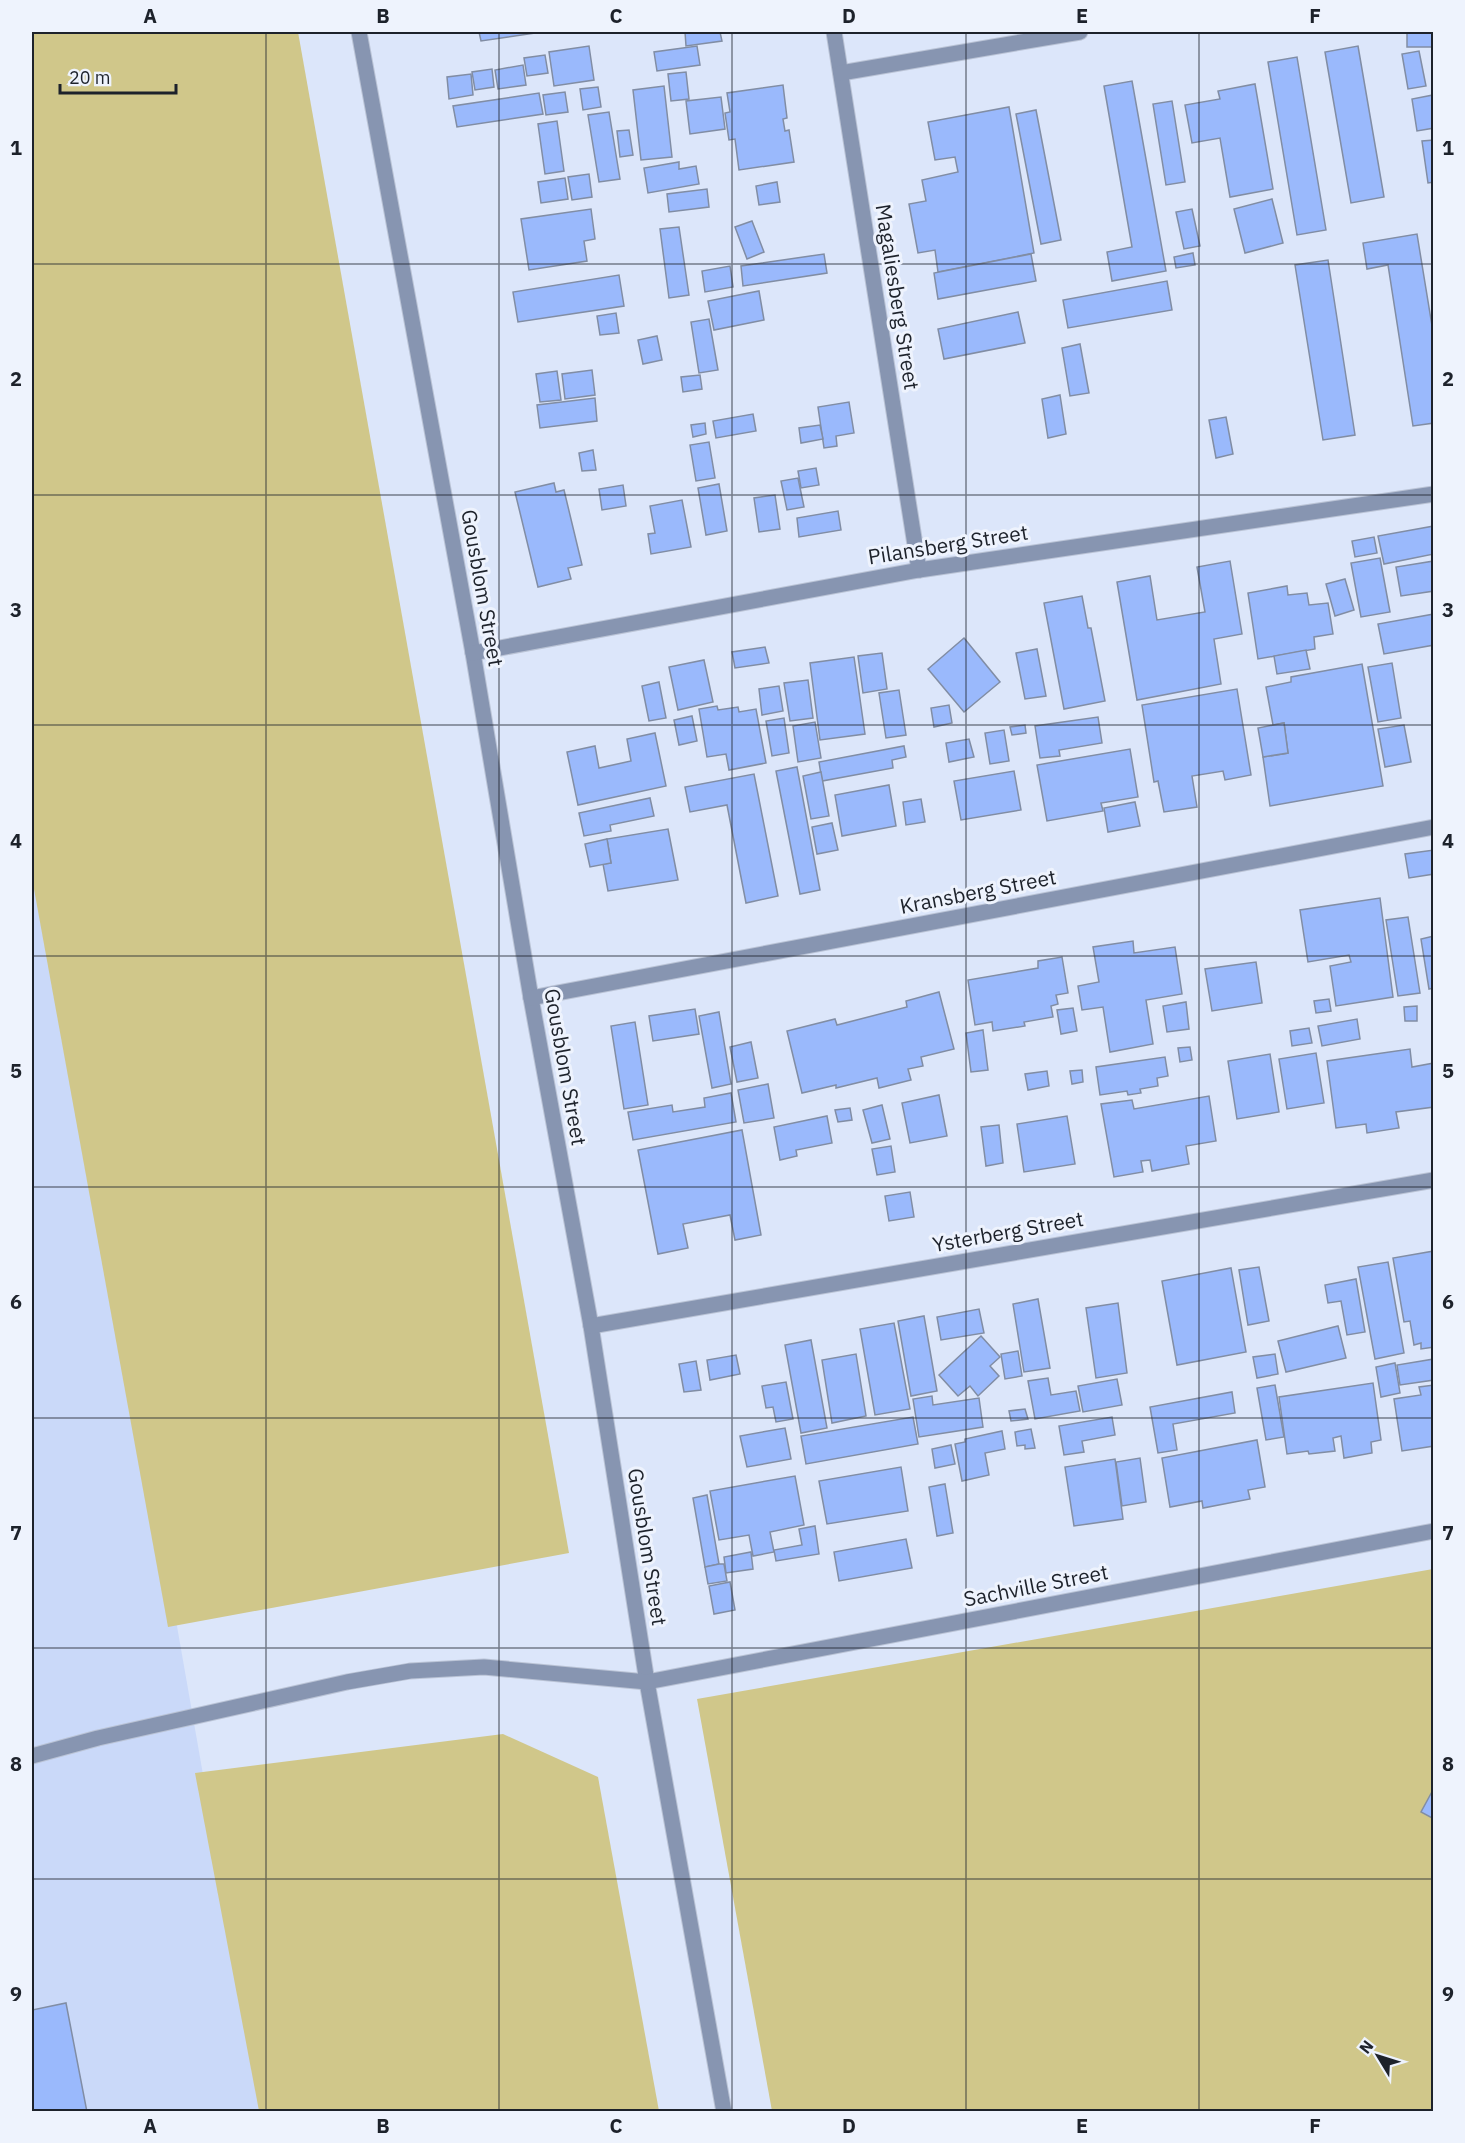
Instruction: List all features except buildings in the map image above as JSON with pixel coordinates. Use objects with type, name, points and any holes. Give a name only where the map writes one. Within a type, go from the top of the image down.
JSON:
[{"type":"street","name":"Gousblom Street","points":[[359,32],[473,653],[531,998],[591,1326],[647,1682],[724,2112]]},
{"type":"street","name":"Magaliesberg Street","points":[[834,32],[919,570]]},
{"type":"street","points":[[841,73],[1080,32]]},
{"type":"street","name":"Pilansberg Street","points":[[473,653],[919,570],[1434,494]]},
{"type":"street","name":"Kransberg Street","points":[[531,998],[1434,827]]},
{"type":"street","name":"Ysterberg Street","points":[[591,1326],[1434,1180]]},
{"type":"street","name":"Sachville Street","points":[[32,1756],[109,1736],[347,1682],[410,1671],[484,1667],[647,1682],[1434,1532]]},
{"type":"shaded area","points":[[32,32],[298,32],[569,1553],[168,1627],[32,878]]},
{"type":"shaded area","points":[[32,799],[262,2111],[32,2111]]},
{"type":"shaded area","points":[[1433,1569],[1433,2111],[772,2111],[697,1699]]},
{"type":"shaded area","points":[[503,1734],[598,1777],[659,2111],[259,2111],[195,1773]]}]
